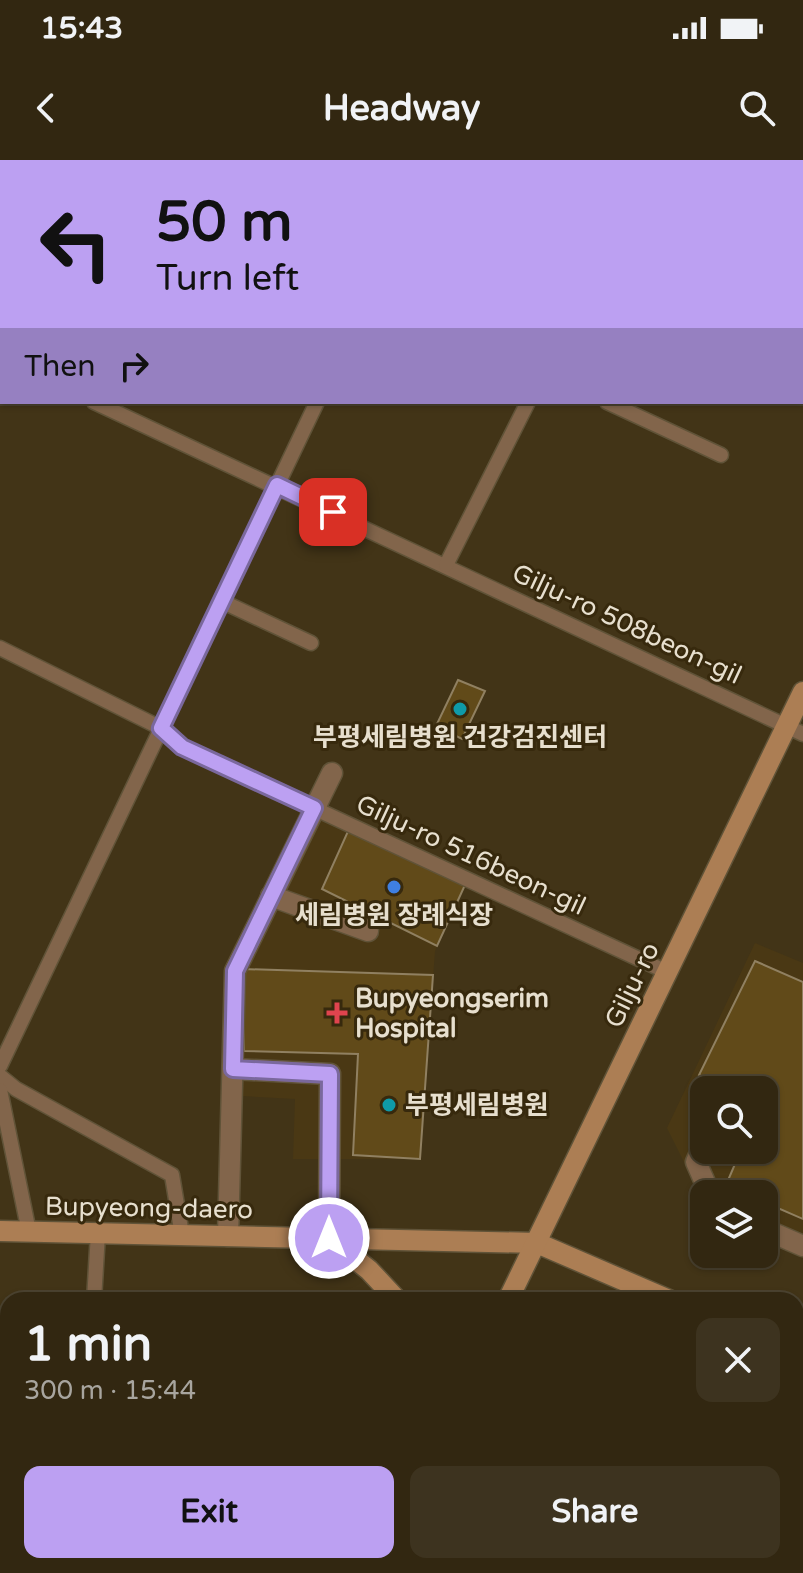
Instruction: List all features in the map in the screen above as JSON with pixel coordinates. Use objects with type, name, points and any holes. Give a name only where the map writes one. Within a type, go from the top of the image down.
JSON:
[{"type":"main road","name":"Gilju-ro","points":[[512,1292],[667,972],[795,730],[803,692]]},
{"type":"main road","name":"Bupyeong-daero","points":[[0,1231],[537,1243],[650,1292]]},
{"type":"main road","points":[[329,1238],[369,1270],[390,1292]]},
{"type":"street","points":[[228,1236],[235,971],[332,773]]},
{"type":"street","points":[[271,896],[368,931]]},
{"type":"street","points":[[233,1069],[330,1074],[329,1238]]},
{"type":"street","points":[[778,1235],[803,1246]]},
{"type":"lane","name":"Gilju-ro 508beon-gil","points":[[98,404],[795,730]]},
{"type":"lane","points":[[0,1066],[316,404]]},
{"type":"lane","points":[[446,565],[527,404]]},
{"type":"lane","points":[[611,404],[721,455]]},
{"type":"lane","points":[[221,601],[311,643]]},
{"type":"lane","name":"Gilju-ro 516beon-gil","points":[[0,648],[161,728],[182,747],[667,972]]},
{"type":"lane","points":[[0,1076],[16,1089],[172,1175],[182,1235]]},
{"type":"lane","points":[[0,1090],[29,1232]]},
{"type":"lane","points":[[94,1292],[98,1233]]},
{"type":"shaded area","name":"Bupyeongserim Hospital","points":[[313,812],[465,885],[435,951],[420,1159],[293,1159],[295,1099],[243,1096],[243,960]]},
{"type":"shaded area","points":[[755,943],[803,963],[803,1258],[778,1247],[778,1180],[693,1180],[667,1128],[690,1080],[690,1164],[778,1164],[778,1076],[692,1076]]},
{"type":"building","name":"부평세림병원 건강검진센터","points":[[458,680],[485,691],[462,739],[436,726]]},
{"type":"building","name":"세림병원 장례식장","points":[[349,829],[465,885],[437,946],[322,889]]},
{"type":"building","points":[[755,961],[803,982],[803,1219],[778,1208],[778,1180],[728,1180],[735,1164],[778,1164],[778,1076],[699,1075]]},
{"type":"building","name":"부평세림병원","points":[[243,969],[433,975],[420,1159],[353,1155],[358,1054],[244,1051]]},
{"type":"place","name":"부평세림병원 건강검진센터","points":[[460,709]]},
{"type":"place","name":"세림병원 장례식장","points":[[394,887]]},
{"type":"place","name":"Bupyeongserim Hospital","points":[[337,1013]]},
{"type":"place","name":"부평세림병원","points":[[389,1105]]},
{"type":"route","points":[[329,1238],[330,1074],[233,1069],[235,971],[314,808],[182,747],[161,728],[277,485],[333,512]]}]
